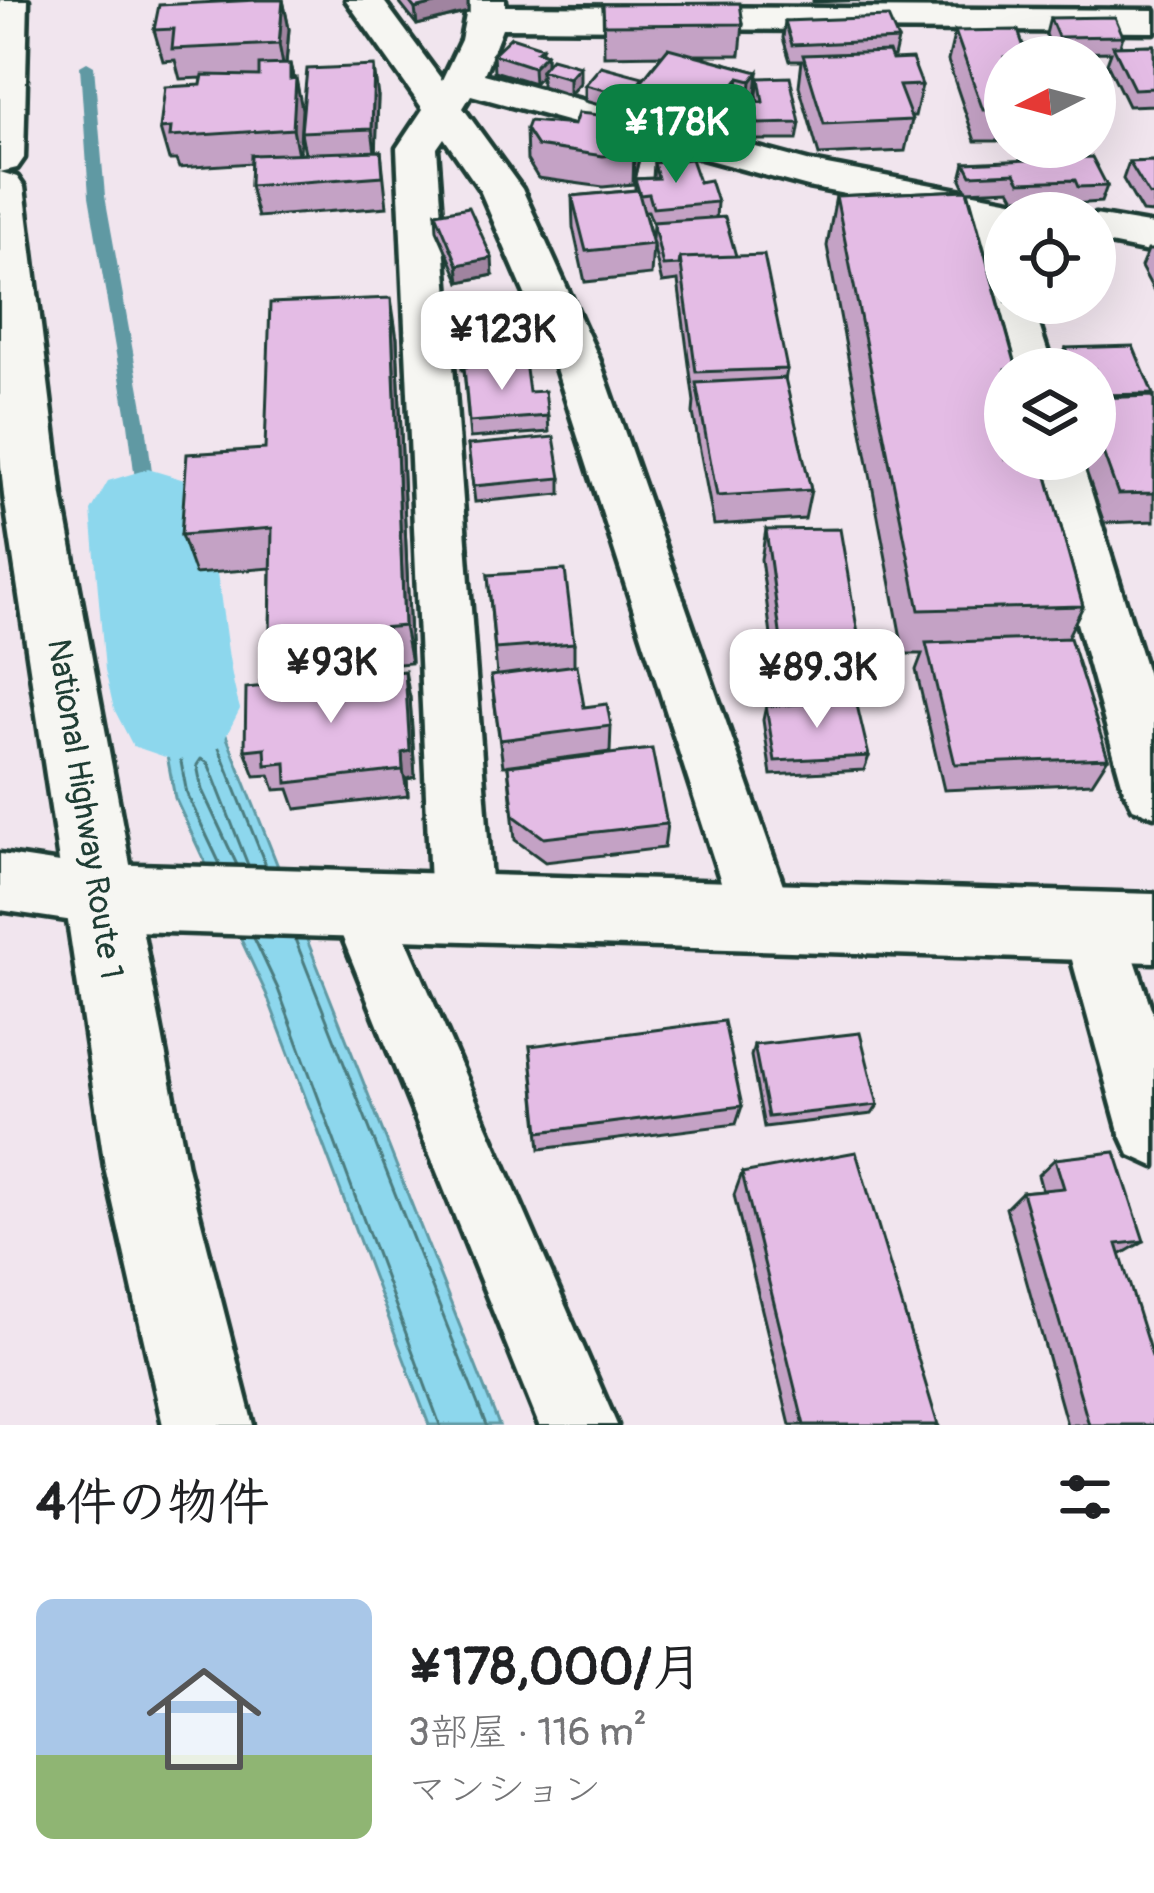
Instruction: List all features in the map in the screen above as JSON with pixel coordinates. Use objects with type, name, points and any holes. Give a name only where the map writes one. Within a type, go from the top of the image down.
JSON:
[{"type":"main road","points":[[0,158],[7,0]]},
{"type":"main road","name":"National Highway Route 1","points":[[0,187],[34,496],[115,897],[146,1167],[208,1425]]},
{"type":"main road","points":[[115,897],[1125,927]]},
{"type":"street","points":[[364,0],[452,93],[501,189],[576,359],[764,919]]},
{"type":"street","points":[[462,907],[417,148],[452,93],[487,8],[1154,17],[1147,0]]},
{"type":"street","points":[[452,93],[808,174],[984,207]]},
{"type":"street","points":[[1116,231],[1154,238]]},
{"type":"street","points":[[1062,480],[1154,790]]},
{"type":"street","points":[[0,882],[115,897]]},
{"type":"street","points":[[341,905],[578,1425]]},
{"type":"street","points":[[1125,927],[1154,1131]]},
{"type":"water","points":[[170,521],[222,725],[499,1425],[429,1425],[266,993],[175,798],[129,551]]},
{"type":"building","points":[[283,0],[279,44],[172,49],[174,29],[154,30],[159,5]]},
{"type":"building","points":[[408,0],[450,0],[415,9]]},
{"type":"building","points":[[740,3],[743,24],[604,25],[603,4]]},
{"type":"building","points":[[888,17],[898,40],[792,45],[785,21]]},
{"type":"building","points":[[1115,17],[1123,36],[1058,36],[1050,18]]},
{"type":"building","points":[[1018,30],[1020,36],[984,36],[984,110],[983,110],[955,31]]},
{"type":"building","points":[[511,37],[542,47],[537,51],[546,54],[533,67],[493,54]]},
{"type":"building","points":[[1154,45],[1154,88],[1134,89],[1116,46]]},
{"type":"building","points":[[668,48],[758,72],[751,81],[739,78],[719,105],[639,84]]},
{"type":"building","points":[[889,52],[892,60],[912,59],[922,85],[899,86],[912,120],[824,124],[803,55]]},
{"type":"building","points":[[551,58],[580,66],[569,78],[541,70]]},
{"type":"building","points":[[290,64],[290,79],[296,78],[293,129],[170,137],[171,128],[160,129],[165,87],[201,85],[203,75],[259,76],[259,65]]},
{"type":"building","points":[[374,66],[372,129],[301,132],[307,69]]},
{"type":"building","points":[[601,66],[643,77],[628,96],[585,85]]},
{"type":"building","points":[[790,77],[800,123],[758,124],[754,102],[763,102],[759,78]]},
{"type":"building","points":[[578,113],[642,119],[634,153],[603,156],[537,146],[526,129],[529,121],[574,125]]},
{"type":"building","points":[[381,151],[383,176],[250,186],[251,155]]},
{"type":"building","points":[[691,159],[699,182],[710,180],[717,202],[653,208],[649,194],[640,195],[635,179],[658,178],[654,163]]},
{"type":"building","points":[[1154,161],[1154,196],[1129,162]]},
{"type":"building","points":[[984,162],[984,168],[1098,168],[1107,186],[1078,187],[1075,180],[1020,182],[1015,173],[971,175],[965,163]]},
{"type":"building","points":[[638,190],[653,244],[586,251],[572,196]]},
{"type":"building","points":[[967,190],[984,251],[984,324],[1004,324],[1011,348],[984,348],[984,480],[1048,480],[1083,606],[919,610],[836,196]]},
{"type":"building","points":[[469,207],[492,258],[458,265],[436,213]]},
{"type":"building","points":[[725,217],[736,256],[680,258],[679,265],[663,266],[653,222]]},
{"type":"building","points":[[764,255],[787,369],[696,372],[680,258]]},
{"type":"building","points":[[391,298],[404,626],[270,637],[272,528],[181,535],[187,454],[265,449],[270,303]]},
{"type":"building","points":[[503,298],[511,349],[461,354],[455,302]]},
{"type":"building","points":[[1133,346],[1153,394],[1116,395],[1116,348],[1066,348]]},
{"type":"building","points":[[525,362],[529,392],[545,391],[548,416],[469,422],[464,367]]},
{"type":"building","points":[[785,378],[811,490],[717,496],[696,383]]},
{"type":"building","points":[[1154,396],[1154,493],[1118,494],[1113,480],[1116,397]]},
{"type":"building","points":[[554,437],[561,478],[473,486],[468,445]]},
{"type":"building","points":[[840,529],[862,657],[815,658],[817,671],[796,671],[794,662],[784,662],[766,530]]},
{"type":"building","points":[[565,570],[574,643],[495,649],[488,575]]},
{"type":"building","points":[[1070,638],[1108,758],[955,764],[926,643]]},
{"type":"building","points":[[577,665],[584,707],[607,704],[611,726],[500,740],[491,676]]},
{"type":"building","points":[[405,671],[410,751],[402,753],[403,770],[287,783],[286,763],[266,765],[265,748],[245,750],[246,688]]},
{"type":"building","points":[[856,701],[869,756],[775,761],[766,706]]},
{"type":"building","points":[[652,749],[667,824],[544,838],[514,816],[508,766]]},
{"type":"building","points":[[724,1021],[742,1106],[539,1132],[530,1046]]},
{"type":"building","points":[[860,1033],[878,1105],[768,1117],[754,1045]]},
{"type":"building","points":[[856,1152],[938,1425],[804,1425],[742,1173]]},
{"type":"building","points":[[1115,1152],[1144,1241],[1117,1244],[1154,1363],[1154,1425],[1089,1425],[1022,1192],[1064,1188],[1055,1159]]},
{"type":"waterway","points":[[87,66],[97,196],[148,511]]},
{"type":"waterway","points":[[148,511],[167,670],[177,709]]}]
